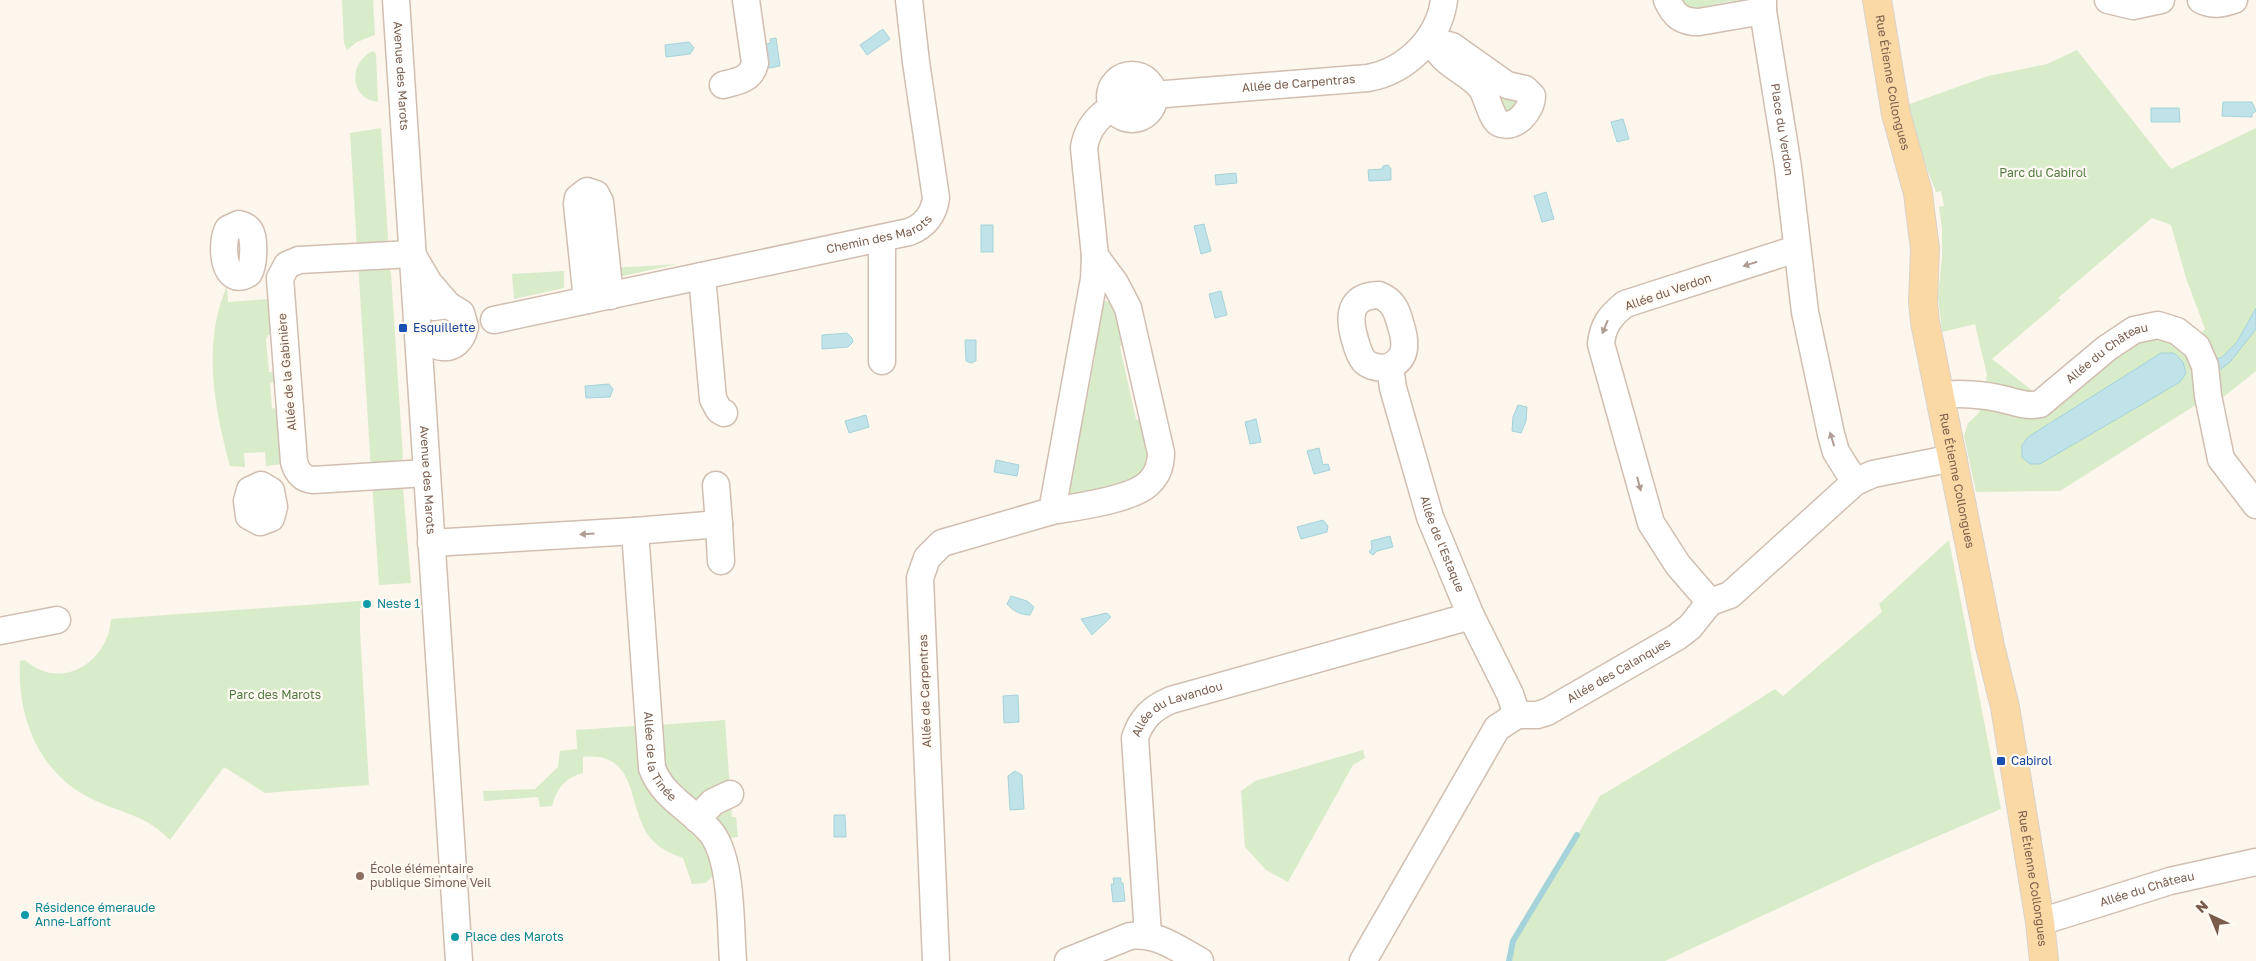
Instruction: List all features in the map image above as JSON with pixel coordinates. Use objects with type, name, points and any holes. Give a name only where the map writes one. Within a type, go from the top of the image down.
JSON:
[{"type":"main road","name":"Rue Étienne Collongues","points":[[1878,0],[1896,114],[1918,193],[1925,249],[1923,302],[1925,322],[1990,646],[2005,707],[2040,922],[2044,961]]},
{"type":"street","name":"Avenue des Marots","points":[[396,0],[459,961]]},
{"type":"street","points":[[723,85],[747,78],[756,63],[746,0]]},
{"type":"street","name":"Chemin des Marots","points":[[456,343],[494,320],[917,229],[932,213],[936,198],[908,0]]},
{"type":"street","name":"Allée de Carpentras","points":[[1052,511],[1091,304],[1095,256],[1084,148],[1085,141],[1093,125],[1112,107],[1129,99],[1155,94],[1377,77],[1400,66],[1429,40],[1438,23],[1444,0]]},
{"type":"street","name":"Place du Verdon","points":[[1668,0],[1675,14],[1689,22],[1699,22],[1763,6],[1788,167],[1796,249]]},
{"type":"street","points":[[2108,0],[2133,6],[2161,0]]},
{"type":"street","points":[[2201,0],[2208,3],[2221,4],[2234,0]]},
{"type":"street","points":[[882,238],[882,361]]},
{"type":"street","points":[[1796,249],[1805,312],[1830,434],[1836,452],[1855,482]]},
{"type":"street","name":"Allée du Verdon","points":[[1710,602],[1678,565],[1651,523],[1601,344],[1602,332],[1606,321],[1625,304],[1796,249]]},
{"type":"street","points":[[253,261],[282,272],[291,263],[299,260],[412,254],[429,282],[454,309]]},
{"type":"street","name":"Allée de Carpentras","points":[[936,961],[920,585],[924,564],[931,552],[948,541],[1052,511],[1089,506],[1139,491],[1152,480],[1160,465],[1160,453],[1128,308],[1116,283],[1095,256]]},
{"type":"street","name":"Allée de la Gabinière","points":[[282,272],[279,282],[294,462],[298,471]]},
{"type":"street","points":[[702,276],[713,399],[719,410],[724,413]]},
{"type":"street","points":[[454,309],[434,307],[417,327],[427,341],[438,347],[456,343]]},
{"type":"street","name":"Chemin des Marots","points":[[454,309],[494,320]]},
{"type":"street","name":"Chemin des Marots","points":[[422,402],[430,380],[465,327],[454,309]]},
{"type":"street","name":"Allée du Château","points":[[1940,396],[1949,394],[1994,398],[2030,406],[2040,404],[2100,354],[2134,330],[2158,325],[2177,331],[2197,347],[2205,366],[2208,396],[2221,460],[2256,505]]},
{"type":"street","name":"Allée de l'Estaque","points":[[1390,367],[1393,388],[1427,508],[1471,616],[1510,694],[1517,715]]},
{"type":"street","name":"Allée des Calanques","points":[[1517,715],[1537,715],[1547,712],[1660,647],[1690,626],[1710,602],[1730,595],[1855,482],[1872,474],[1952,458]]},
{"type":"street","points":[[271,491],[298,471],[303,477],[313,480],[426,473]]},
{"type":"street","points":[[716,485],[721,561]]},
{"type":"street","points":[[431,543],[719,524]]},
{"type":"street","name":"Allée de la Tinée","points":[[635,531],[652,768],[656,779],[665,790],[716,839],[726,868],[733,961]]},
{"type":"street","name":"Allée du Lavandou","points":[[1148,935],[1135,738],[1143,720],[1150,712],[1171,700],[1471,616]]},
{"type":"street","points":[[0,631],[57,620]]},
{"type":"street","points":[[1363,961],[1490,739],[1497,728],[1517,715]]},
{"type":"street","points":[[697,819],[713,802],[730,794]]},
{"type":"street","name":"Allée du Château","points":[[2040,922],[2170,881],[2256,862]]},
{"type":"street","points":[[1068,961],[1130,936],[1148,935],[1200,961]]},
{"type":"green space","points":[[342,0],[373,0],[375,35],[357,42],[347,50],[344,43]]},
{"type":"green space","points":[[1674,0],[1748,0],[1738,8],[1732,1],[1703,7],[1702,13],[1696,14]]},
{"type":"green space","name":"Parc du Cabirol","points":[[2077,50],[2171,169],[2256,128],[2256,371],[2221,399],[2194,406],[2060,491],[1976,492],[1964,436],[1968,423],[1979,413],[1987,375],[1975,324],[1942,332],[1938,297],[1942,257],[1942,229],[1939,207],[1944,206],[1941,191],[1936,192],[1916,140],[1907,105],[1988,76],[2047,64]],"holes":[[[2152,218],[2171,225],[2186,278],[2205,329],[2201,334],[2184,320],[2166,314],[2098,340],[2033,391],[1992,359],[2061,300],[2058,298]]]},
{"type":"green space","points":[[373,51],[376,54],[378,102],[368,99],[361,94],[355,80],[359,63]]},
{"type":"green space","points":[[1449,51],[1522,99],[1506,116]]},
{"type":"green space","points":[[381,128],[388,239],[386,244],[357,249],[350,133]]},
{"type":"green space","points":[[358,262],[388,267],[391,273],[403,457],[400,463],[371,470]]},
{"type":"green space","points":[[678,264],[618,277],[612,268]]},
{"type":"green space","points":[[564,271],[564,288],[514,299],[512,274]]},
{"type":"green space","points":[[227,286],[228,302],[269,299],[274,334],[268,335],[266,339],[269,372],[277,372],[278,381],[270,383],[272,408],[280,410],[281,464],[266,466],[265,452],[244,453],[245,467],[230,466],[219,421],[213,376],[215,330],[219,308]]},
{"type":"green space","points":[[1105,301],[1115,303],[1127,337],[1120,347],[1136,419],[1147,424],[1155,460],[1125,489],[1119,484],[1100,489],[1096,497],[1072,498],[1068,494],[1072,442],[1079,439],[1095,356],[1089,353],[1101,303]]},
{"type":"green space","points":[[372,482],[400,484],[403,488],[411,583],[379,585]]},
{"type":"green space","points":[[1949,540],[2001,809],[1878,862],[1665,961],[1509,961],[1513,941],[1526,925],[1600,796],[1775,689],[1783,696],[1882,612],[1879,604]]},
{"type":"green space","name":"Parc des Marots","points":[[373,600],[374,607],[360,608],[369,785],[265,793],[224,767],[170,840],[153,826],[135,816],[96,801],[60,777],[36,743],[28,724],[20,683],[20,661],[25,660],[39,669],[53,673],[67,673],[80,668],[92,660],[101,648],[108,635],[111,619]]},
{"type":"green space","points":[[725,720],[732,817],[736,817],[738,837],[729,838],[725,830],[666,775],[658,725]]},
{"type":"green space","points":[[635,726],[637,759],[640,772],[649,792],[669,812],[701,835],[707,844],[716,872],[706,883],[692,884],[683,858],[671,853],[653,841],[644,829],[624,773],[615,764],[602,758],[583,757],[583,773],[571,778],[559,789],[552,806],[540,807],[538,797],[484,801],[483,791],[535,789],[558,767],[560,751],[577,749],[576,730]]},
{"type":"green space","points":[[1363,750],[1365,758],[1353,765],[1288,882],[1266,870],[1245,847],[1241,791],[1255,781]]},
{"type":"water","points":[[883,29],[890,39],[867,55],[860,45]]},
{"type":"water","points":[[776,38],[780,66],[769,68],[766,44],[771,43],[770,39]]},
{"type":"water","points":[[689,42],[694,48],[690,54],[666,57],[665,45]]},
{"type":"water","points":[[2223,102],[2252,102],[2256,111],[2252,114],[2252,117],[2222,116]]},
{"type":"water","points":[[2151,108],[2179,108],[2180,122],[2151,122]]},
{"type":"water","points":[[1623,119],[1629,139],[1617,142],[1611,122]]},
{"type":"water","points":[[1388,165],[1391,169],[1391,180],[1369,181],[1368,170],[1382,169],[1383,166]]},
{"type":"water","points":[[1236,173],[1237,183],[1216,185],[1215,175]]},
{"type":"water","points":[[1546,192],[1554,219],[1542,222],[1534,196]]},
{"type":"water","points":[[1204,224],[1211,251],[1201,254],[1194,226]]},
{"type":"water","points":[[981,225],[993,225],[993,252],[981,252]]},
{"type":"water","points":[[1221,291],[1227,315],[1215,318],[1209,294]]},
{"type":"water","points":[[2256,308],[2256,329],[2230,362],[2217,372],[2214,359],[2221,358],[2237,342]]},
{"type":"water","points":[[847,333],[853,342],[848,347],[822,349],[822,335]]},
{"type":"water","points":[[965,340],[976,340],[976,361],[971,363],[966,361]]},
{"type":"water","points":[[2161,353],[2174,353],[2183,362],[2186,373],[2180,382],[2040,464],[2030,464],[2022,457],[2022,445],[2028,437]]},
{"type":"water","points":[[609,384],[613,389],[610,397],[586,398],[585,386]]},
{"type":"water","points":[[1518,405],[1527,407],[1526,421],[1521,433],[1512,431],[1513,417]]},
{"type":"water","points":[[866,415],[869,427],[849,433],[845,421]]},
{"type":"water","points":[[1256,419],[1261,442],[1250,444],[1245,422]]},
{"type":"water","points":[[1319,448],[1323,465],[1328,464],[1330,470],[1314,474],[1307,451]]},
{"type":"water","points":[[996,460],[1019,465],[1017,476],[994,472]]},
{"type":"water","points":[[1323,520],[1328,526],[1327,532],[1301,539],[1297,527]]},
{"type":"water","points":[[1390,536],[1393,547],[1377,551],[1373,555],[1369,552],[1372,548],[1371,541]]},
{"type":"water","points":[[1011,596],[1027,601],[1034,607],[1030,615],[1015,611],[1007,604]]},
{"type":"water","points":[[1107,613],[1111,617],[1092,635],[1081,619]]},
{"type":"water","points":[[1018,695],[1019,722],[1004,723],[1003,696]]},
{"type":"water","points":[[1015,771],[1022,775],[1024,809],[1010,810],[1008,776]]},
{"type":"water","points":[[834,815],[845,815],[846,837],[834,837]]},
{"type":"water","points":[[1113,878],[1121,878],[1125,901],[1113,902],[1111,884],[1114,884]]},
{"type":"waterway","points":[[1509,961],[1513,941],[1577,835]]},
{"type":"place","name":"Esquillette","points":[[403,328]]},
{"type":"place","name":"Neste 1","points":[[367,604]]},
{"type":"place","name":"Cabirol","points":[[2001,761]]},
{"type":"place","name":"École élémentaire publique Simone Veil","points":[[360,876]]},
{"type":"place","name":"Résidence émeraude Anne-Laffont","points":[[25,915]]},
{"type":"place","name":"Place des Marots","points":[[455,937]]}]
